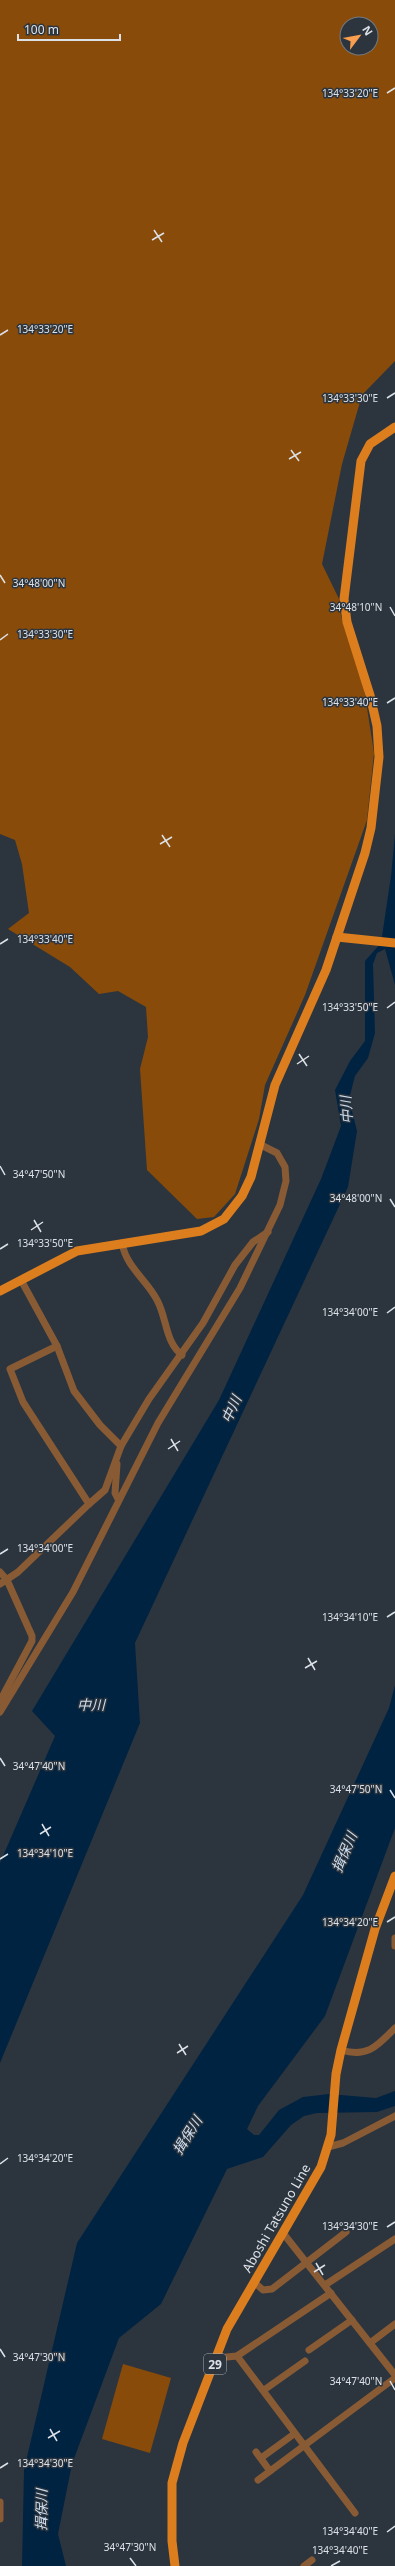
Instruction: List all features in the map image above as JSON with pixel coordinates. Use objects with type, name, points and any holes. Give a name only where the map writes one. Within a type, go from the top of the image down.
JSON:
[{"type":"main road","points":[[0,1291],[77,1251],[201,1231],[224,1219],[242,1196],[250,1177],[275,1085],[341,938],[366,847],[374,806],[379,757],[374,712],[347,622],[344,599],[361,461],[370,444],[395,427]]},
{"type":"main road","points":[[341,938],[395,943]]},
{"type":"main road","name":"Aboshi Tatsuno Line","points":[[175,2566],[172,2541],[172,2483],[183,2443],[227,2329],[315,2180],[328,2147],[331,2135],[336,2074],[341,2050],[375,1929],[395,1876]]},
{"type":"street","points":[[0,1712],[73,1592],[118,1499],[158,1423],[240,1288],[268,1232],[283,1197],[286,1167],[277,1153],[259,1144]]},
{"type":"street","points":[[0,1584],[18,1572],[105,1490],[121,1446],[149,1399],[182,1355],[203,1323],[235,1265],[253,1242],[268,1232]]},
{"type":"street","points":[[122,1243],[130,1265],[154,1294],[163,1312],[168,1338],[176,1350],[182,1355]]},
{"type":"street","points":[[21,1280],[57,1346],[74,1391],[100,1425],[121,1446]]},
{"type":"street","points":[[57,1346],[10,1369],[22,1402],[89,1504]]},
{"type":"street","points":[[117,1460],[115,1493],[118,1499]]},
{"type":"street","points":[[0,1572],[7,1580],[32,1636],[32,1641],[0,1701]]},
{"type":"street","points":[[395,1938],[395,1946]]},
{"type":"street","points":[[341,2050],[353,2053],[364,2053],[377,2046],[395,2028]]},
{"type":"street","points":[[328,2147],[343,2143],[395,2116]]},
{"type":"street","points":[[254,2282],[263,2290],[272,2289],[346,2232]]},
{"type":"street","points":[[258,2480],[395,2376],[283,2233]]},
{"type":"street","points":[[325,2285],[395,2239]]},
{"type":"street","points":[[217,2358],[229,2359],[237,2356],[331,2293]]},
{"type":"street","points":[[309,2350],[352,2320]]},
{"type":"street","points":[[370,2343],[395,2324]]},
{"type":"street","points":[[237,2356],[264,2390],[294,2434],[355,2513]]},
{"type":"street","points":[[264,2390],[305,2360]]},
{"type":"street","points":[[261,2458],[294,2434]]},
{"type":"street","points":[[256,2452],[270,2471]]},
{"type":"street","points":[[0,2502],[0,2519]]},
{"type":"street","points":[[304,2566],[312,2560]]},
{"type":"shaded area","points":[[0,0],[395,0],[395,361],[362,395],[342,464],[322,564],[339,599],[341,616],[363,682],[374,753],[367,820],[305,995],[265,1085],[259,1119],[235,1194],[214,1217],[197,1219],[147,1170],[140,1069],[148,1037],[146,1007],[118,991],[99,994],[70,967],[8,929],[29,913],[22,864],[15,840],[0,834]]},
{"type":"shaded area","points":[[123,2364],[171,2378],[150,2453],[102,2439]]},
{"type":"water","name":"中川","points":[[395,834],[395,985],[385,949],[377,953],[373,964],[375,1033],[368,1058],[355,1076],[349,1099],[357,1131],[348,1187],[135,1643],[140,1723],[0,2063],[0,1863],[55,1736],[32,1711],[219,1400],[321,1179],[341,1126],[335,1090],[350,1061],[365,1041],[365,961],[381,943],[391,876]]},
{"type":"water","name":"揖保川","points":[[395,1685],[395,1828],[325,2016],[258,2106],[247,2129],[254,2135],[259,2135],[279,2110],[303,2097],[329,2094],[376,2098],[395,2091],[395,2106],[377,2112],[317,2113],[304,2116],[291,2125],[263,2157],[227,2169],[161,2304],[119,2338],[72,2464],[58,2534],[66,2566],[22,2566],[24,2470],[77,2243],[303,1895],[389,1708]]}]
